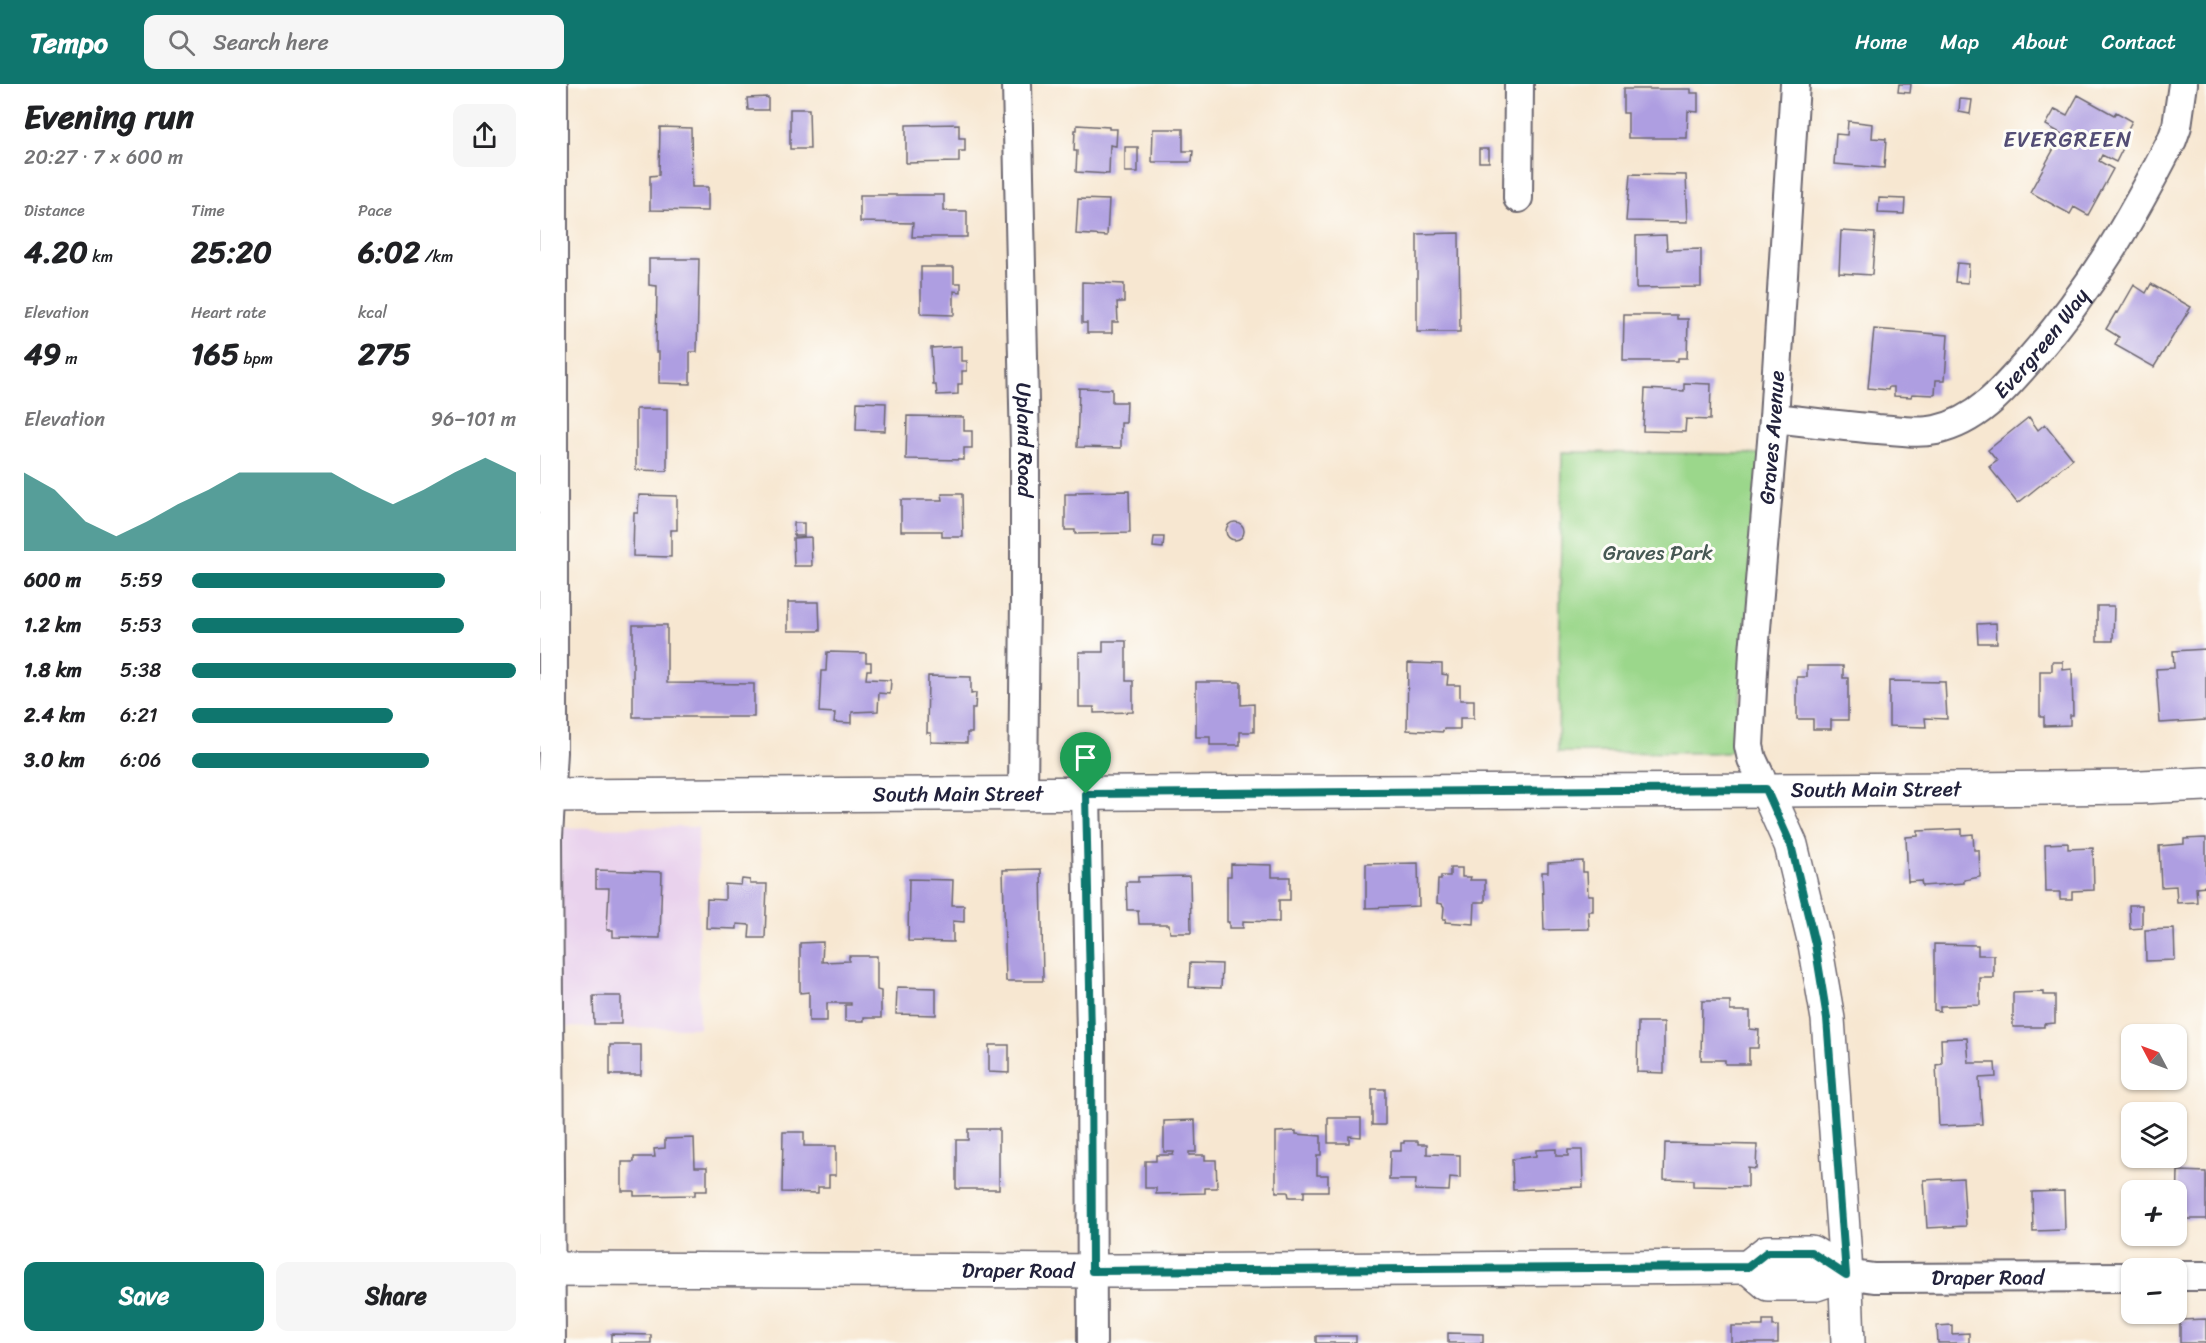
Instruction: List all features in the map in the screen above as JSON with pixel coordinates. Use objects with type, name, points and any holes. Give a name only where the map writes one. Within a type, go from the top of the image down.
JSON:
[{"type":"street","points":[[551,1343],[545,1269],[548,837],[545,796],[554,752],[547,357],[553,84]]},
{"type":"street","name":"Upland Road","points":[[1017,84],[1025,449],[1023,794]]},
{"type":"street","points":[[1518,198],[1519,84]]},
{"type":"street","name":"Graves Avenue","points":[[1766,789],[1749,747],[1754,652],[1774,418],[1795,84]]},
{"type":"street","name":"Evergreen Way","points":[[1774,418],[1919,432],[1951,426],[1981,410],[2021,370],[2058,327],[2118,242],[2175,133],[2183,84]]},
{"type":"street","name":"South Main Street","points":[[545,796],[1966,789],[2206,784]]},
{"type":"street","points":[[1766,789],[1791,845],[1815,944],[1827,1018],[1846,1275],[1848,1343]]},
{"type":"street","points":[[1086,794],[1091,1035],[1092,1343]]},
{"type":"street","name":"Draper Road","points":[[545,1269],[1092,1271],[1748,1267],[1767,1252],[1811,1252],[1846,1275],[1874,1278],[2121,1276]]},
{"type":"street","points":[[2187,1276],[2206,1276]]},
{"type":"shaded area","points":[[698,827],[699,1028],[540,1027],[540,828]]},
{"type":"green space","name":"Graves Park","points":[[1562,452],[1762,454],[1736,746],[1727,753],[1558,752]]},
{"type":"building","points":[[1899,84],[1911,84],[1910,93],[1898,92]]},
{"type":"building","points":[[1623,89],[1691,89],[1691,93],[1698,93],[1698,112],[1688,111],[1687,138],[1628,138],[1628,113],[1623,113]]},
{"type":"building","points":[[2078,95],[2114,115],[2116,112],[2132,121],[2123,138],[2120,137],[2117,142],[2124,146],[2116,162],[2102,155],[2099,161],[2113,169],[2088,215],[2074,207],[2070,214],[2030,192],[2062,134],[2046,125],[2055,109],[2067,115]]},
{"type":"building","points":[[768,97],[768,110],[748,110],[747,98]]},
{"type":"building","points":[[1960,99],[1972,100],[1970,114],[1959,112]]},
{"type":"building","points":[[790,109],[809,109],[810,149],[790,149]]},
{"type":"building","points":[[1848,121],[1873,124],[1872,138],[1886,139],[1884,168],[1834,164],[1836,134],[1847,135]]},
{"type":"building","points":[[959,124],[959,138],[965,138],[965,151],[959,151],[959,162],[906,163],[906,125]]},
{"type":"building","points":[[1077,125],[1117,129],[1116,146],[1110,145],[1109,174],[1076,172],[1077,151],[1074,151]]},
{"type":"building","points":[[660,127],[691,128],[692,187],[708,187],[708,211],[650,210],[650,176],[659,175]]},
{"type":"building","points":[[1153,129],[1183,129],[1183,151],[1193,151],[1192,162],[1152,162]]},
{"type":"building","points":[[1125,147],[1138,147],[1138,172],[1125,172]]},
{"type":"building","points":[[1479,149],[1489,149],[1489,162],[1479,162]]},
{"type":"building","points":[[1630,174],[1686,175],[1688,222],[1626,221]]},
{"type":"building","points":[[860,195],[944,195],[944,211],[967,211],[967,237],[912,237],[913,223],[860,222]]},
{"type":"building","points":[[1879,198],[1905,199],[1904,214],[1878,213]]},
{"type":"building","points":[[1078,199],[1109,200],[1107,236],[1076,234]]},
{"type":"building","points":[[1841,231],[1875,233],[1872,275],[1839,273]]},
{"type":"building","points":[[1459,233],[1460,332],[1417,332],[1417,234]]},
{"type":"building","points":[[1666,235],[1667,250],[1701,249],[1701,287],[1636,288],[1636,236]]},
{"type":"building","points":[[649,259],[699,259],[697,352],[690,352],[690,384],[659,383],[659,352],[656,352],[657,286],[649,285]]},
{"type":"building","points":[[1957,263],[1969,264],[1968,283],[1955,282]]},
{"type":"building","points":[[921,267],[954,267],[954,283],[961,283],[961,292],[954,291],[954,315],[921,314]]},
{"type":"building","points":[[1082,282],[1124,284],[1124,302],[1117,302],[1118,322],[1112,322],[1112,333],[1087,333],[1087,323],[1082,323]]},
{"type":"building","points":[[2151,284],[2191,307],[2154,367],[2115,345],[2119,337],[2106,329],[2134,285],[2146,293]]},
{"type":"building","points":[[1624,315],[1677,315],[1677,319],[1688,319],[1687,358],[1678,358],[1678,361],[1623,361]]},
{"type":"building","points":[[1874,329],[1948,335],[1945,380],[1936,380],[1935,395],[1894,396],[1894,387],[1889,387],[1888,390],[1868,388]]},
{"type":"building","points":[[962,346],[962,361],[967,361],[967,371],[962,371],[962,384],[958,384],[958,394],[937,395],[936,385],[933,385],[931,348]]},
{"type":"building","points":[[1684,383],[1711,384],[1710,420],[1686,419],[1685,432],[1643,431],[1645,389],[1684,391]]},
{"type":"building","points":[[1079,388],[1112,389],[1112,402],[1127,402],[1126,423],[1121,423],[1121,448],[1077,447]]},
{"type":"building","points":[[857,402],[886,403],[885,431],[856,430]]},
{"type":"building","points":[[636,409],[667,409],[667,471],[636,470]]},
{"type":"building","points":[[907,416],[964,417],[964,431],[972,431],[972,448],[964,448],[964,460],[906,459]]},
{"type":"building","points":[[2029,417],[2038,430],[2045,424],[2073,459],[2018,503],[1989,467],[1997,461],[1988,450]]},
{"type":"building","points":[[1129,491],[1130,533],[1075,534],[1075,530],[1065,530],[1065,494]]},
{"type":"building","points":[[942,494],[962,494],[963,537],[942,537],[942,531],[901,531],[901,500],[943,500]]},
{"type":"building","points":[[639,495],[677,496],[677,530],[671,530],[671,557],[633,556],[634,513],[638,513]]},
{"type":"building","points":[[1235,522],[1241,525],[1244,531],[1241,537],[1235,540],[1229,537],[1226,531],[1229,525]]},
{"type":"building","points":[[794,523],[804,523],[804,536],[794,536]]},
{"type":"building","points":[[811,537],[812,566],[794,566],[793,538]]},
{"type":"building","points":[[1154,537],[1164,537],[1163,548],[1153,547]]},
{"type":"building","points":[[788,602],[819,602],[820,631],[788,631]]},
{"type":"building","points":[[2097,606],[2114,606],[2113,641],[2097,641]]},
{"type":"building","points":[[1996,623],[1997,643],[1978,643],[1977,624]]},
{"type":"building","points":[[633,625],[667,625],[667,683],[754,684],[754,717],[633,717]]},
{"type":"building","points":[[1103,641],[1126,641],[1126,681],[1133,681],[1133,712],[1094,713],[1094,707],[1079,707],[1079,652],[1103,652]]},
{"type":"building","points":[[2206,649],[2206,720],[2160,723],[2156,669],[2174,668],[2173,651]]},
{"type":"building","points":[[827,652],[866,653],[866,662],[871,662],[871,670],[867,670],[866,679],[891,680],[890,694],[879,693],[878,711],[852,712],[852,723],[834,722],[835,713],[819,712],[821,671],[826,671]]},
{"type":"building","points":[[2052,662],[2063,662],[2063,670],[2072,669],[2073,715],[2070,715],[2070,725],[2044,726],[2044,717],[2040,717],[2040,671],[2052,671]]},
{"type":"building","points":[[1408,663],[1442,664],[1442,674],[1448,675],[1447,685],[1460,685],[1460,700],[1474,700],[1474,718],[1460,718],[1460,729],[1444,729],[1443,732],[1407,730]]},
{"type":"building","points":[[1807,666],[1843,666],[1843,678],[1848,678],[1848,720],[1831,720],[1831,729],[1813,729],[1813,719],[1797,719],[1797,677],[1807,677]]},
{"type":"building","points":[[928,676],[971,677],[971,694],[976,693],[975,708],[972,708],[972,733],[967,733],[967,743],[931,742],[931,733],[927,733]]},
{"type":"building","points":[[1889,681],[1945,682],[1947,719],[1925,718],[1926,727],[1889,726]]},
{"type":"building","points":[[1196,682],[1241,682],[1241,705],[1254,704],[1254,732],[1240,732],[1240,745],[1210,745],[1210,737],[1196,737]]},
{"type":"building","points":[[1962,829],[1962,835],[1973,834],[1974,850],[1979,850],[1980,877],[1964,880],[1964,883],[1922,886],[1921,881],[1908,882],[1906,837],[1918,836],[1918,831]]},
{"type":"building","points":[[2206,838],[2206,886],[2196,887],[2197,902],[2177,903],[2176,886],[2161,887],[2159,846],[2184,844],[2184,839]]},
{"type":"building","points":[[2068,843],[2068,849],[2093,848],[2094,890],[2072,891],[2072,899],[2060,899],[2060,892],[2046,892],[2045,844]]},
{"type":"building","points":[[1583,861],[1583,872],[1587,872],[1588,895],[1593,895],[1593,911],[1588,911],[1589,929],[1544,930],[1542,872],[1548,872],[1548,863]]},
{"type":"building","points":[[1418,863],[1419,906],[1366,908],[1366,864]]},
{"type":"building","points":[[1231,864],[1272,865],[1272,877],[1290,877],[1290,900],[1279,900],[1279,922],[1243,921],[1243,928],[1229,928],[1227,876],[1231,876]]},
{"type":"building","points":[[1450,868],[1462,868],[1462,877],[1471,877],[1470,880],[1485,880],[1485,902],[1475,902],[1474,924],[1445,922],[1446,919],[1443,919],[1444,907],[1437,903],[1438,880],[1441,880],[1441,876],[1450,876]]},
{"type":"building","points":[[1041,869],[1043,981],[1006,981],[1003,870]]},
{"type":"building","points":[[596,870],[662,872],[660,938],[613,937],[613,930],[607,930],[609,888],[596,888]]},
{"type":"building","points":[[1190,876],[1191,933],[1170,933],[1169,924],[1139,924],[1138,910],[1127,910],[1126,882],[1138,882],[1138,877]]},
{"type":"building","points":[[742,879],[750,880],[750,884],[767,884],[765,938],[749,938],[750,925],[737,924],[737,929],[706,928],[707,899],[725,900],[725,884],[741,885]]},
{"type":"building","points":[[909,879],[953,880],[952,905],[964,905],[964,922],[953,921],[953,942],[908,941]]},
{"type":"building","points":[[2129,905],[2142,905],[2142,928],[2130,929]]},
{"type":"building","points":[[2174,929],[2175,960],[2146,961],[2145,930]]},
{"type":"building","points":[[823,942],[822,962],[849,961],[849,956],[877,956],[877,990],[881,991],[881,1018],[845,1021],[845,1005],[851,1005],[851,1003],[827,1003],[827,1021],[809,1021],[809,992],[800,993],[800,943]]},
{"type":"building","points":[[1934,944],[1978,945],[1978,955],[1994,955],[1994,978],[1980,978],[1980,1005],[1940,1006],[1940,1011],[1934,1010]]},
{"type":"building","points":[[1190,963],[1222,964],[1221,988],[1189,987]]},
{"type":"building","points":[[897,987],[936,988],[936,1015],[896,1014]]},
{"type":"building","points":[[2044,992],[2044,995],[2055,995],[2055,1023],[2044,1024],[2044,1027],[2013,1027],[2013,993]]},
{"type":"building","points":[[593,996],[621,996],[621,1024],[594,1024]]},
{"type":"building","points":[[1702,1001],[1730,1001],[1730,1011],[1750,1011],[1750,1029],[1759,1030],[1758,1048],[1749,1048],[1749,1064],[1725,1064],[1725,1060],[1701,1060]]},
{"type":"building","points":[[1638,1022],[1664,1022],[1664,1073],[1637,1072]]},
{"type":"building","points":[[1967,1038],[1969,1063],[1995,1063],[1996,1077],[1979,1078],[1982,1124],[1939,1126],[1936,1065],[1942,1064],[1941,1039]]},
{"type":"building","points":[[610,1045],[641,1045],[641,1075],[610,1075]]},
{"type":"building","points":[[989,1045],[1009,1045],[1009,1073],[989,1072]]},
{"type":"building","points":[[1372,1089],[1385,1089],[1385,1125],[1372,1125]]},
{"type":"building","points":[[1328,1118],[1361,1118],[1361,1137],[1349,1136],[1349,1143],[1328,1143]]},
{"type":"building","points":[[1195,1120],[1196,1152],[1189,1152],[1189,1155],[1205,1155],[1205,1160],[1216,1160],[1217,1188],[1205,1188],[1205,1193],[1156,1194],[1156,1188],[1145,1188],[1145,1161],[1156,1161],[1156,1155],[1173,1155],[1174,1152],[1164,1152],[1164,1121]]},
{"type":"building","points":[[968,1129],[999,1129],[999,1189],[956,1189],[956,1140],[968,1140]]},
{"type":"building","points":[[1296,1131],[1296,1134],[1321,1136],[1321,1155],[1317,1155],[1317,1175],[1328,1175],[1328,1191],[1304,1191],[1304,1197],[1289,1197],[1288,1192],[1276,1192],[1276,1132]]},
{"type":"building","points":[[783,1132],[804,1132],[804,1146],[836,1146],[836,1175],[829,1175],[829,1187],[818,1187],[818,1193],[782,1192]]},
{"type":"building","points":[[694,1138],[695,1167],[707,1167],[707,1191],[695,1191],[695,1195],[634,1196],[634,1191],[622,1191],[622,1162],[634,1162],[634,1157],[655,1157],[654,1149],[665,1148],[665,1139]]},
{"type":"building","points":[[1418,1141],[1418,1144],[1427,1144],[1427,1154],[1460,1155],[1460,1178],[1450,1177],[1449,1191],[1415,1190],[1416,1180],[1389,1180],[1390,1151],[1401,1151],[1401,1143]]},
{"type":"building","points":[[1665,1143],[1757,1145],[1756,1169],[1748,1168],[1748,1187],[1693,1186],[1693,1180],[1664,1179]]},
{"type":"building","points":[[1556,1149],[1556,1156],[1568,1156],[1568,1150],[1582,1150],[1583,1187],[1513,1190],[1512,1159],[1536,1156],[1536,1150]]},
{"type":"building","points":[[2178,1171],[2206,1172],[2206,1219],[2187,1219],[2187,1180],[2178,1180]]},
{"type":"building","points":[[1963,1178],[1966,1226],[1927,1228],[1924,1180]]},
{"type":"building","points":[[2064,1191],[2065,1230],[2033,1231],[2032,1192]]},
{"type":"building","points":[[2206,1319],[2206,1343],[2180,1343],[2180,1324],[2187,1324],[2187,1320]]},
{"type":"building","points":[[1763,1320],[1773,1320],[1773,1326],[1778,1326],[1778,1343],[1731,1343],[1731,1326],[1763,1326]]},
{"type":"building","points":[[1952,1325],[1952,1334],[1969,1333],[1969,1343],[1938,1343],[1937,1326]]},
{"type":"building","points":[[1448,1333],[1483,1334],[1483,1343],[1448,1343]]},
{"type":"building","points":[[611,1334],[651,1335],[651,1343],[611,1343]]},
{"type":"building","points":[[1316,1336],[1356,1336],[1356,1343],[1316,1343]]},
{"type":"district","name":"EVERGREEN","points":[[2068,139]]},
{"type":"route","points":[[1766,789],[1791,845],[1815,944],[1827,1018],[1846,1275],[1811,1252],[1767,1252],[1748,1267],[1092,1271],[1091,1035],[1086,794],[1766,789]]}]
